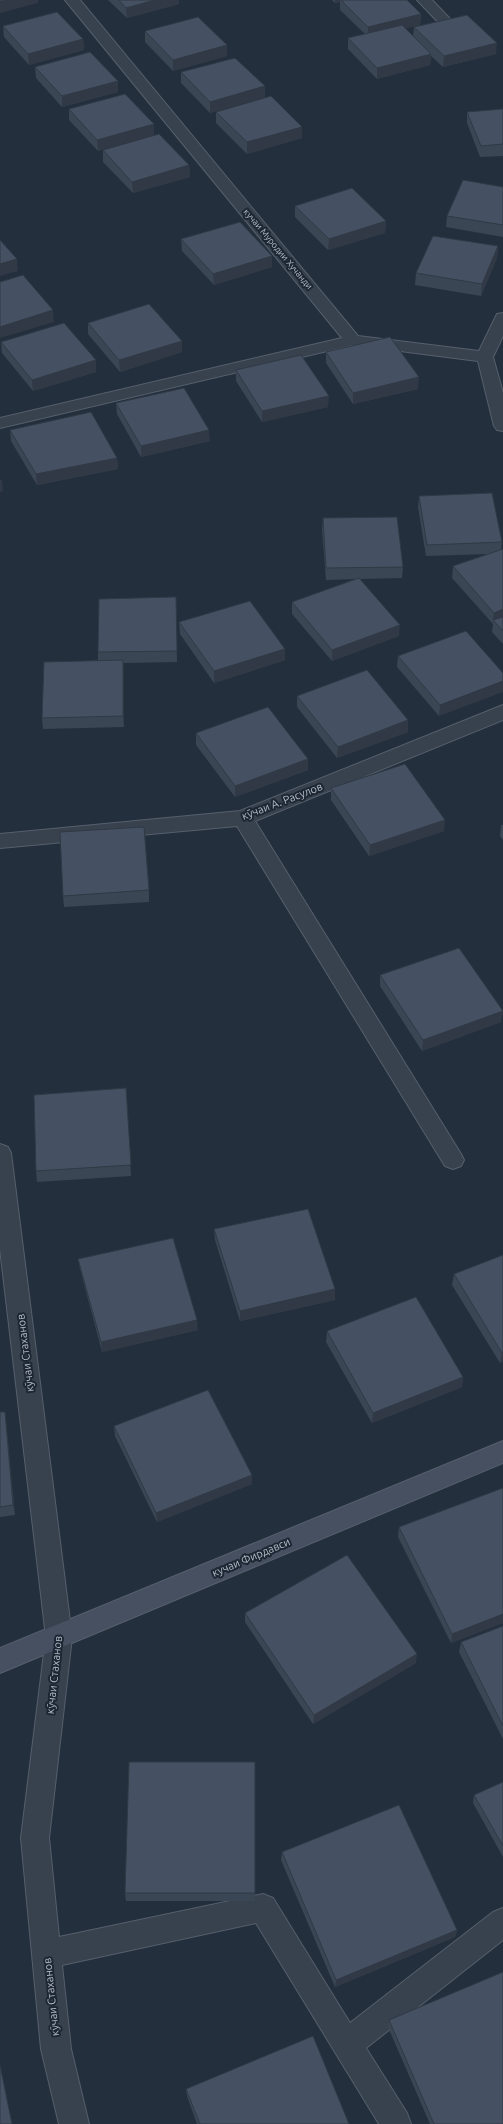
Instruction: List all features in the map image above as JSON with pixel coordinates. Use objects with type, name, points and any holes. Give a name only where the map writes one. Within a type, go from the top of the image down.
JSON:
[{"type":"street","name":"кучаи Муродии Хучанди","points":[[72,0],[353,340]]},
{"type":"street","points":[[424,0],[446,22]]},
{"type":"street","points":[[503,318],[485,357],[503,426]]},
{"type":"street","points":[[0,423],[353,340],[485,357]]},
{"type":"street","name":"кӯчаи А. Расулов","points":[[0,840],[243,818],[503,712]]},
{"type":"street","points":[[243,818],[453,1160]]},
{"type":"street","name":"кӯчаи Стаханов","points":[[0,1153],[59,1637],[34,1838],[56,2049],[74,2124]]},
{"type":"street","name":"кучаи Фирдавси","points":[[0,1661],[503,1452]]},
{"type":"street","points":[[47,1954],[263,1908],[396,2124]]},
{"type":"street","points":[[347,2044],[503,1922]]},
{"type":"building","points":[[119,0],[155,0],[126,8]]},
{"type":"building","points":[[341,0],[407,0],[421,14],[368,27]]},
{"type":"building","points":[[57,12],[83,39],[28,54],[3,26]]},
{"type":"building","points":[[467,15],[497,43],[444,56],[414,27]]},
{"type":"building","points":[[198,17],[227,45],[173,60],[145,31]]},
{"type":"building","points":[[402,25],[431,54],[377,68],[348,38]]},
{"type":"building","points":[[90,52],[118,81],[62,96],[35,67]]},
{"type":"building","points":[[235,58],[265,86],[210,102],[181,72]]},
{"type":"building","points":[[125,94],[154,124],[97,140],[69,109]]},
{"type":"building","points":[[271,96],[302,127],[247,142],[216,112]]},
{"type":"building","points":[[503,109],[503,144],[481,146],[467,112]]},
{"type":"building","points":[[159,134],[189,165],[132,182],[103,150]]},
{"type":"building","points":[[463,180],[503,187],[503,225],[447,216]]},
{"type":"building","points":[[352,188],[386,221],[329,239],[295,206]]},
{"type":"building","points":[[240,222],[272,256],[213,274],[181,239]]},
{"type":"building","points":[[433,236],[498,246],[482,284],[416,273]]},
{"type":"building","points":[[0,240],[17,259],[0,264]]},
{"type":"building","points":[[23,275],[53,310],[0,327],[0,282]]},
{"type":"building","points":[[149,304],[182,341],[119,360],[88,323]]},
{"type":"building","points":[[64,323],[96,360],[32,380],[1,342]]},
{"type":"building","points":[[390,337],[419,377],[353,393],[326,352]]},
{"type":"building","points":[[301,355],[329,396],[262,411],[236,370]]},
{"type":"building","points":[[184,388],[209,430],[141,446],[116,403]]},
{"type":"building","points":[[91,412],[117,458],[36,474],[10,430]]},
{"type":"building","points":[[492,493],[502,542],[427,545],[419,496]]},
{"type":"building","points":[[397,517],[403,567],[326,568],[323,518]]},
{"type":"building","points":[[503,549],[503,609],[494,613],[453,566]]},
{"type":"building","points":[[359,578],[400,625],[332,650],[292,602]]},
{"type":"building","points":[[176,597],[177,651],[98,652],[99,599]]},
{"type":"building","points":[[250,601],[285,649],[214,671],[179,622]]},
{"type":"building","points":[[503,617],[503,631],[493,620]]},
{"type":"building","points":[[466,631],[503,673],[503,681],[440,705],[398,656]]},
{"type":"building","points":[[123,660],[123,716],[42,718],[44,662]]},
{"type":"building","points":[[367,670],[408,720],[338,747],[297,696]]},
{"type":"building","points":[[268,707],[308,759],[235,786],[196,733]]},
{"type":"building","points":[[405,764],[445,820],[370,845],[331,788]]},
{"type":"building","points":[[144,827],[149,890],[63,896],[60,832]]},
{"type":"building","points":[[459,948],[503,1011],[423,1040],[380,975]]},
{"type":"building","points":[[126,1088],[131,1165],[36,1171],[34,1095]]},
{"type":"building","points":[[308,1209],[335,1289],[240,1311],[214,1229]]},
{"type":"building","points":[[173,1238],[197,1320],[101,1342],[78,1259]]},
{"type":"building","points":[[503,1255],[503,1352],[502,1353],[454,1274]]},
{"type":"building","points":[[416,1297],[463,1377],[373,1413],[327,1331]]},
{"type":"building","points":[[208,1390],[252,1475],[156,1513],[114,1426]]},
{"type":"building","points":[[0,1412],[5,1412],[13,1505],[0,1507]]},
{"type":"building","points":[[503,1488],[503,1614],[452,1634],[399,1527]]},
{"type":"building","points":[[347,1555],[417,1654],[314,1715],[245,1613]]},
{"type":"building","points":[[503,1626],[503,1726],[461,1642]]},
{"type":"building","points":[[129,1762],[255,1762],[255,1893],[125,1893]]},
{"type":"building","points":[[503,1782],[503,1846],[474,1795]]},
{"type":"building","points":[[399,1805],[457,1930],[336,1980],[282,1852]]},
{"type":"building","points":[[503,1972],[503,2124],[434,2124],[389,2020]]},
{"type":"building","points":[[313,2036],[349,2124],[200,2124],[186,2089]]},
{"type":"building","points":[[0,2065],[12,2124],[0,2124]]}]
